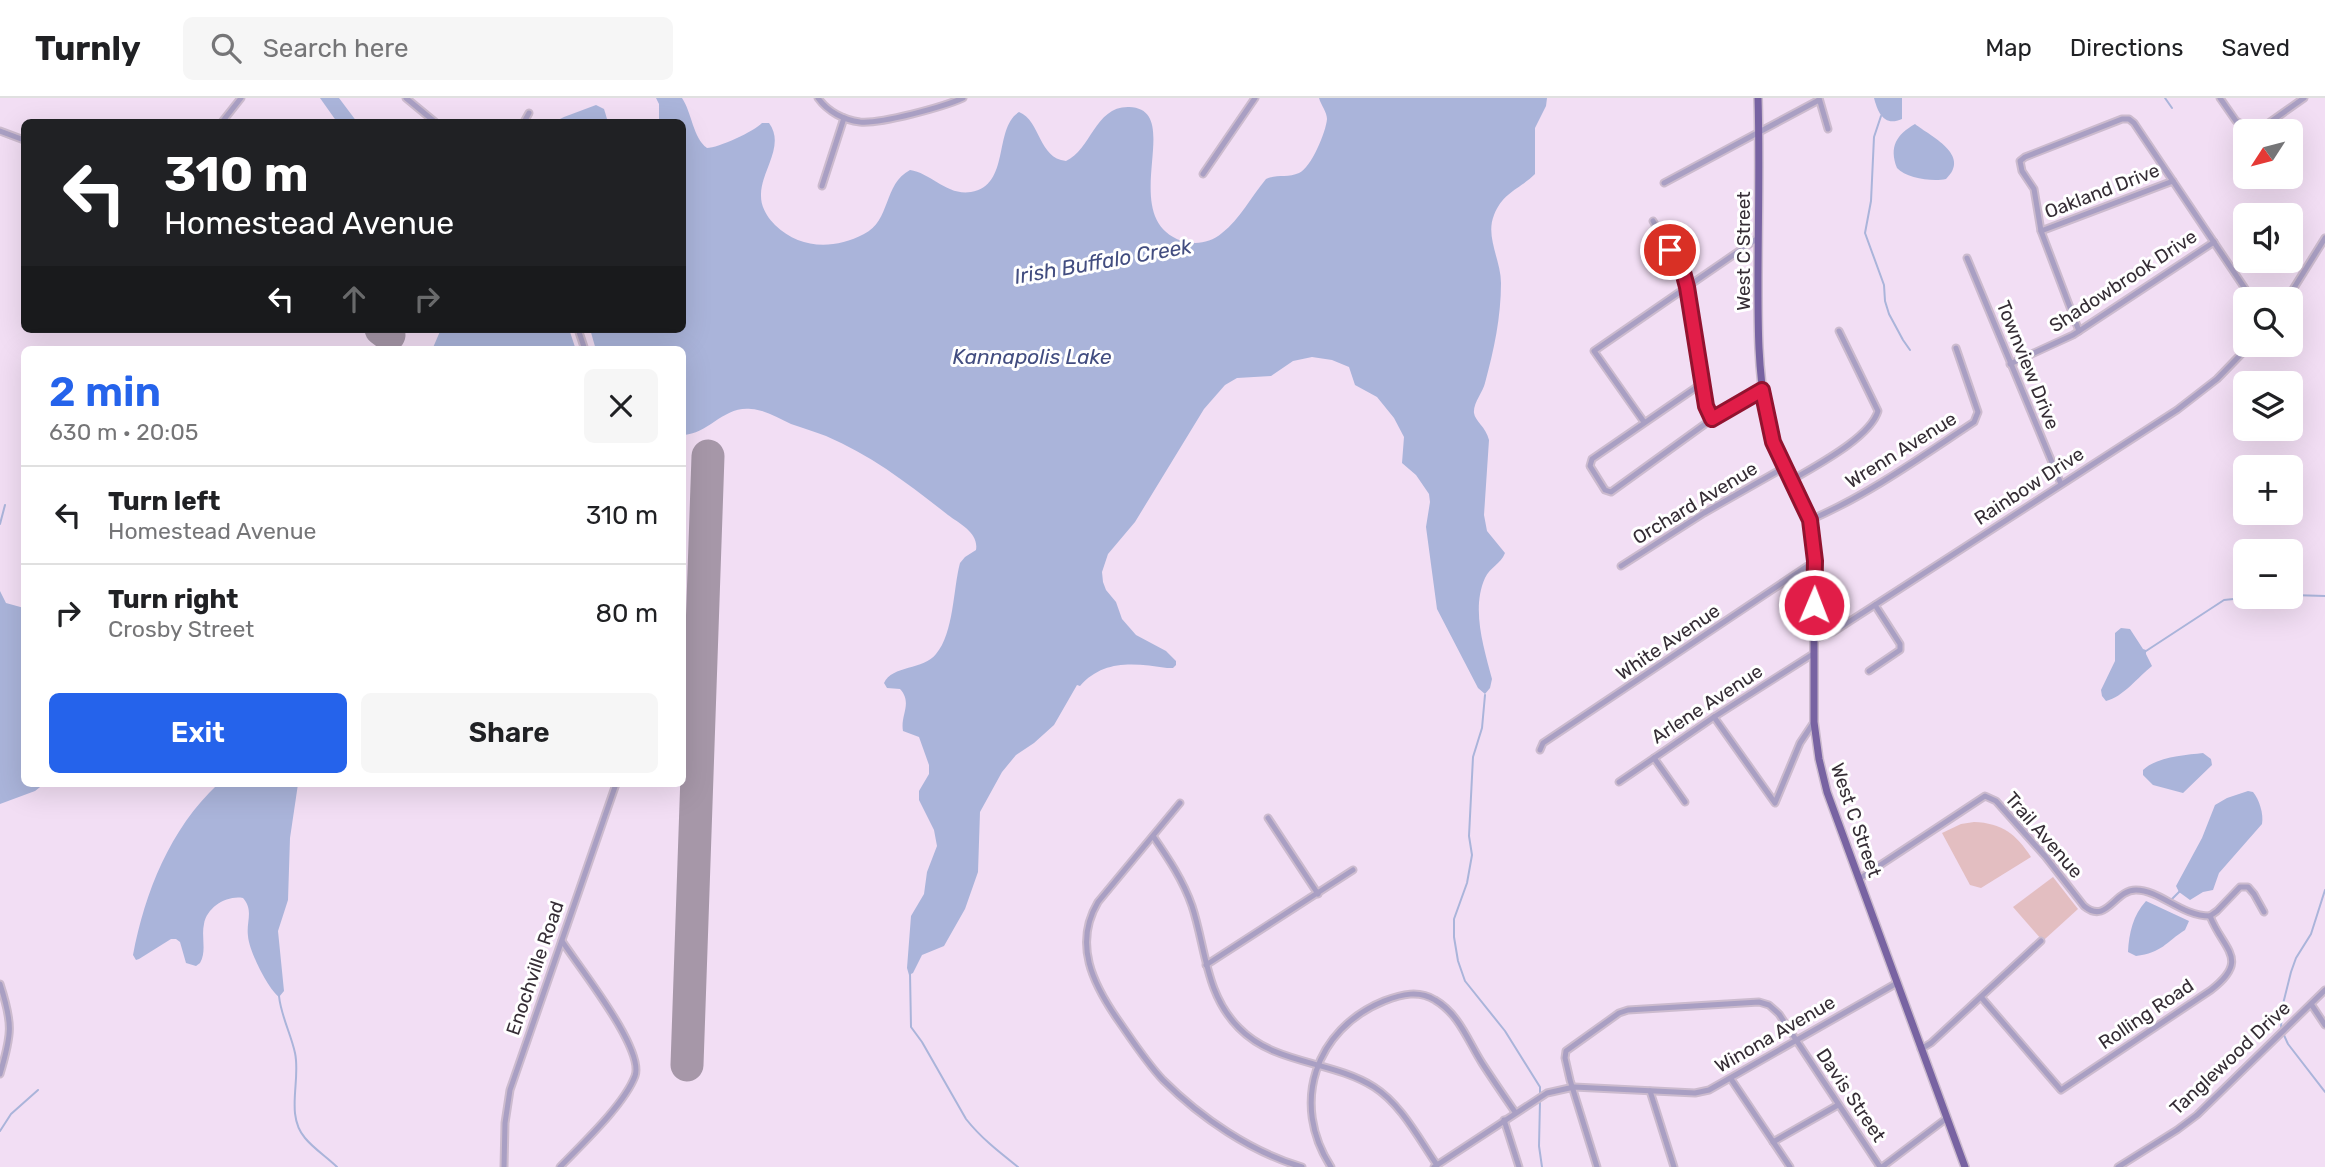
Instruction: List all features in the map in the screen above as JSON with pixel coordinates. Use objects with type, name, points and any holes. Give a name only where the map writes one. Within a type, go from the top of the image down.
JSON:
[{"type":"main road","name":"West C Street","points":[[1758,98],[1758,338],[1762,390],[1773,442],[1810,520],[1815,561],[1814,722],[1819,759],[1827,792],[1965,1167]]},
{"type":"street","points":[[224,119],[241,98]]},
{"type":"street","points":[[406,98],[431,119]]},
{"type":"street","points":[[818,98],[824,107],[844,118],[864,122],[947,105],[963,98]]},
{"type":"street","points":[[1203,174],[1255,98]]},
{"type":"street","points":[[2220,98],[2236,121],[2251,129],[2266,125],[2304,98]]},
{"type":"street","points":[[1664,183],[1759,134],[1819,99],[1828,129]]},
{"type":"street","points":[[526,119],[529,113]]},
{"type":"street","points":[[822,186],[844,118]]},
{"type":"street","points":[[2079,331],[2041,231],[2034,189],[2020,166],[2020,161],[2025,156],[2122,119],[2134,122],[2244,287]]},
{"type":"street","points":[[0,131],[21,139]]},
{"type":"street","name":"Oakland Drive","points":[[2041,231],[2174,181]]},
{"type":"street","points":[[1653,222],[1682,268],[1706,406],[1712,419]]},
{"type":"street","points":[[1644,422],[1594,351],[1758,238]]},
{"type":"street","points":[[2294,287],[2325,238]]},
{"type":"street","name":"Shadowbrook Drive","points":[[2010,364],[2079,331],[2214,242]]},
{"type":"street","name":"Townview Drive","points":[[1967,258],[2061,484]]},
{"type":"street","points":[[1792,480],[1848,445],[1875,419],[1878,411],[1839,331]]},
{"type":"street","name":"Wrenn Avenue","points":[[1810,520],[1867,491],[1974,422],[1978,412],[1956,348]]},
{"type":"street","name":"Rainbow Drive","points":[[1814,639],[1833,632],[2201,393],[2240,357]]},
{"type":"street","points":[[1703,382],[1592,459],[1590,466],[1605,490],[1611,492],[1712,419],[1762,390]]},
{"type":"street","name":"Orchard Avenue","points":[[1621,566],[1704,513],[1784,467]]},
{"type":"street","name":"White Avenue","points":[[1540,750],[1543,743],[1815,561]]},
{"type":"street","points":[[1869,671],[1900,650],[1900,644],[1874,605]]},
{"type":"street","name":"Arlene Avenue","points":[[1619,782],[1813,654]]},
{"type":"street","points":[[1714,717],[1775,803],[1800,743],[1814,722]]},
{"type":"street","points":[[1654,758],[1685,802]]},
{"type":"street","name":"Enochville Road","points":[[504,1167],[505,1123],[510,1090],[615,787]]},
{"type":"street","name":"Trail Avenue","points":[[1859,879],[1984,796],[1996,801],[2091,912],[2105,910],[2127,892],[2136,890],[2146,892],[2196,916],[2210,916]]},
{"type":"street","points":[[1180,803],[1098,902],[1091,915],[1085,937],[1095,980],[1103,997],[1142,1054],[1178,1093],[1205,1115],[1256,1149],[1302,1167]]},
{"type":"street","points":[[1268,818],[1318,894]]},
{"type":"street","points":[[1153,836],[1174,867],[1188,895],[1213,990],[1224,1011],[1239,1029],[1280,1055],[1353,1076],[1383,1094],[1409,1125],[1436,1166]]},
{"type":"street","points":[[1206,965],[1353,870]]},
{"type":"street","points":[[2210,916],[2240,887],[2248,887],[2255,894],[2264,912]]},
{"type":"street","name":"Rolling Road","points":[[1981,997],[2061,1090],[2211,990],[2228,975],[2232,960],[2230,952],[2215,930],[2210,916]]},
{"type":"street","points":[[560,1167],[625,1093],[636,1074],[634,1052],[562,941]]},
{"type":"street","points":[[1921,1049],[2041,941]]},
{"type":"street","name":"Winona Avenue","points":[[1436,1166],[1445,1164],[1515,1112],[1547,1093],[1574,1087],[1695,1093],[1709,1090],[1897,983]]},
{"type":"street","points":[[0,984],[11,1022],[0,1074]]},
{"type":"street","name":"Tanglewood Drive","points":[[2118,1167],[2197,1115],[2325,990]]},
{"type":"street","points":[[1331,1167],[1320,1151],[1311,1120],[1311,1090],[1318,1064],[1352,1018],[1387,999],[1422,993],[1449,1010],[1515,1112]]},
{"type":"street","name":"Davis Street","points":[[1574,1087],[1565,1058],[1566,1051],[1619,1013],[1628,1010],[1759,1002],[1769,1005],[1779,1014],[1881,1167]]},
{"type":"street","points":[[2311,1004],[2325,1025]]},
{"type":"street","points":[[1731,1079],[1790,1167]]},
{"type":"street","points":[[1574,1087],[1597,1167]]},
{"type":"street","points":[[1650,1091],[1674,1167]]},
{"type":"street","points":[[1773,1142],[1838,1105]]},
{"type":"street","points":[[1881,1167],[1947,1118]]},
{"type":"street","points":[[1504,1120],[1520,1167]]},
{"type":"shaded area","points":[[1974,822],[1993,825],[2007,831],[2031,857],[1981,888],[1970,885],[1942,833],[1961,824]]},
{"type":"shaded area","points":[[2053,877],[2078,909],[2045,939],[2041,939],[2013,907]]},
{"type":"water","points":[[320,98],[339,98],[355,119],[335,119]]},
{"type":"water","name":"Kannapolis Lake","points":[[656,98],[682,98],[702,144],[707,148],[736,138],[762,123],[769,123],[775,141],[762,187],[761,200],[765,212],[775,225],[795,239],[829,245],[852,239],[873,228],[895,184],[910,170],[954,191],[971,192],[983,187],[992,179],[1006,130],[1019,112],[1032,123],[1050,153],[1066,161],[1082,148],[1108,113],[1129,107],[1145,112],[1152,125],[1153,210],[1163,228],[1182,241],[1198,243],[1222,233],[1240,215],[1266,179],[1304,170],[1313,157],[1326,125],[1326,114],[1319,98],[1547,98],[1535,128],[1535,174],[1502,201],[1494,215],[1491,232],[1500,274],[1500,308],[1488,371],[1474,413],[1489,440],[1484,515],[1487,531],[1505,553],[1485,578],[1479,602],[1480,628],[1492,679],[1490,688],[1485,694],[1478,688],[1437,609],[1426,527],[1429,494],[1416,475],[1402,463],[1404,437],[1394,418],[1377,397],[1355,385],[1349,367],[1332,360],[1312,357],[1293,361],[1271,376],[1237,378],[1225,385],[1204,409],[1135,522],[1108,554],[1102,572],[1106,590],[1116,602],[1122,619],[1136,635],[1166,651],[1176,661],[1176,665],[1167,668],[1131,664],[1099,671],[1080,686],[1077,685],[1054,725],[1016,755],[1002,772],[980,812],[978,872],[965,909],[944,946],[922,955],[913,973],[909,975],[907,968],[911,916],[924,894],[927,872],[937,846],[934,830],[919,800],[919,791],[929,774],[929,765],[919,737],[903,731],[906,704],[904,694],[900,689],[887,688],[884,683],[894,673],[931,659],[942,645],[950,623],[960,563],[976,550],[975,539],[963,526],[874,461],[826,436],[767,413],[741,409],[701,430],[686,434],[686,346],[595,346],[591,333],[686,333],[686,119],[659,119],[659,104]]},
{"type":"water","points":[[1874,98],[1902,98],[1902,119],[1886,120]]},
{"type":"water","points":[[596,105],[604,109],[607,119],[560,119]]},
{"type":"water","points":[[1915,124],[1952,154],[1953,170],[1946,179],[1920,178],[1897,168],[1894,154],[1896,142]]},
{"type":"water","points":[[439,333],[570,333],[575,346],[434,346]]},
{"type":"water","points":[[0,591],[6,603],[21,607],[21,787],[40,787],[0,804]]},
{"type":"water","points":[[2121,628],[2130,629],[2146,650],[2152,666],[2124,691],[2106,701],[2101,690],[2115,661],[2115,633]]},
{"type":"water","points":[[2203,753],[2211,759],[2212,765],[2183,793],[2153,785],[2143,775],[2143,770],[2155,762]]},
{"type":"water","points":[[215,787],[298,787],[290,838],[288,900],[278,931],[284,991],[279,997],[255,960],[248,936],[249,912],[243,898],[224,900],[209,912],[204,924],[202,958],[196,966],[186,963],[180,942],[176,939],[171,939],[139,959],[136,960],[133,955],[145,908],[162,863],[173,841]]},
{"type":"water","points":[[2248,791],[2253,792],[2259,803],[2262,824],[2219,873],[2213,890],[2203,892],[2190,900],[2179,892],[2176,886],[2202,838],[2215,805]]},
{"type":"water","points":[[2146,901],[2189,921],[2185,930],[2163,946],[2136,956],[2128,952],[2129,938],[2135,918]]},
{"type":"waterway","points":[[2165,98],[2172,108]]},
{"type":"waterway","points":[[1881,116],[1874,137],[1871,201],[1865,233],[1884,285],[1889,314],[1910,350]]},
{"type":"waterway","points":[[0,524],[5,505]]},
{"type":"waterway","points":[[2303,595],[2325,596]]},
{"type":"waterway","points":[[2146,651],[2224,600],[2233,599]]},
{"type":"waterway","points":[[1485,695],[1482,728],[1473,757],[1469,836],[1472,855],[1467,883],[1454,919],[1454,937],[1465,981],[1505,1031],[1540,1087],[1540,1095]]},
{"type":"waterway","points":[[2281,1028],[2282,1008],[2291,972],[2311,934],[2325,890]]},
{"type":"waterway","points":[[2171,900],[2180,891]]},
{"type":"waterway","points":[[910,973],[911,1027],[966,1119],[984,1139],[1018,1167]]},
{"type":"waterway","points":[[279,996],[295,1053],[295,1108],[299,1129],[305,1138],[337,1167]]},
{"type":"waterway","points":[[2283,1033],[2288,1044],[2325,1092]]},
{"type":"waterway","points":[[0,1131],[11,1114],[38,1090]]},
{"type":"waterway","points":[[1540,1101],[1539,1146],[1542,1167]]},
{"type":"runway","points":[[687,1065],[708,456]]},
{"type":"route","points":[[1670,250],[1682,268],[1687,287],[1706,406],[1712,419],[1762,390],[1773,442],[1810,520],[1815,561],[1814,605]]},
{"type":"water label","name":"Irish Buffalo Creek","points":[[1103,261]]}]
